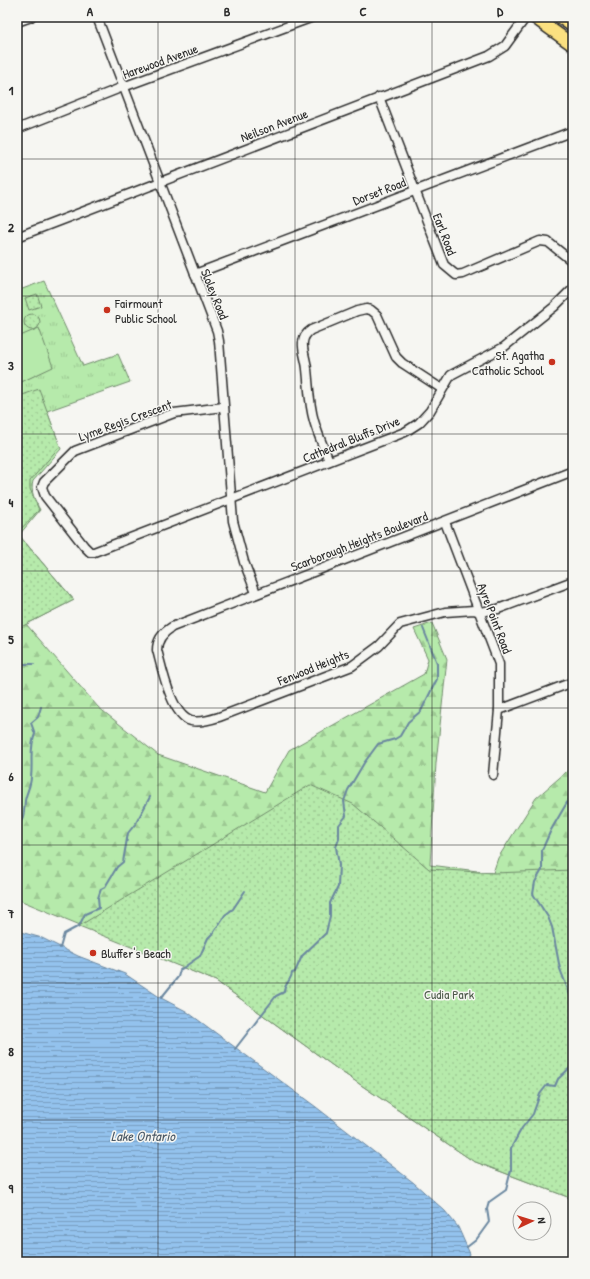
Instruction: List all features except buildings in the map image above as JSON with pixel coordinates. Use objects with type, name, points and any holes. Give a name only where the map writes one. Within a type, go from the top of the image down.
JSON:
[{"type":"main road","points":[[534,17],[573,46]]},
{"type":"main road","points":[[560,17],[573,26]]},
{"type":"street","points":[[17,22],[31,17]]},
{"type":"street","name":"Sloley Road","points":[[97,17],[219,337],[231,499],[237,540],[256,593]]},
{"type":"street","name":"Harewood Avenue","points":[[17,129],[123,87],[313,17]]},
{"type":"street","name":"Neilson Avenue","points":[[17,237],[500,50],[526,17]]},
{"type":"street","name":"Earl Road","points":[[379,98],[444,265],[456,275],[463,274],[540,242],[548,242],[573,262]]},
{"type":"street","name":"Dorset Road","points":[[195,274],[573,131]]},
{"type":"street","name":"Cathedral Bluffs Drive","points":[[231,499],[405,432],[419,423],[430,411],[451,375],[504,347],[554,307],[573,288]]},
{"type":"street","points":[[330,461],[314,420],[308,390],[307,368],[302,343],[306,334],[311,330],[357,311],[366,309],[371,310],[377,315],[396,356],[402,363],[442,389]]},
{"type":"street","name":"Lyme Regis Crescent","points":[[224,407],[174,413],[75,451],[44,482],[42,487],[51,506],[90,552],[100,551],[231,499]]},
{"type":"street","name":"Scarborough Heights Boulevard","points":[[189,720],[180,712],[172,700],[157,650],[162,635],[172,626],[445,522],[573,471]]},
{"type":"street","name":"Ayre Point Road","points":[[445,522],[499,664],[500,710],[493,775]]},
{"type":"street","name":"Fenwood Heights","points":[[189,720],[200,722],[218,717],[352,666],[379,646],[400,624],[445,612],[474,610],[480,612],[512,605],[573,581]]},
{"type":"street","points":[[500,710],[573,682]]},
{"type":"green space","points":[[44,281],[83,366],[118,354],[130,382],[47,411],[61,449],[33,481],[33,492],[40,510],[19,535],[74,600],[17,629],[17,384],[53,366],[18,337],[17,340],[17,291]]},
{"type":"green space","points":[[37,294],[41,306],[29,310],[25,298]]},
{"type":"green space","points":[[32,314],[39,319],[40,322],[35,329],[32,330],[25,325],[24,322],[29,315]]},
{"type":"green space","points":[[39,328],[53,367],[17,384],[18,337]]},
{"type":"green space","points":[[39,389],[60,446],[30,481],[30,489],[39,510],[17,533],[17,397]]},
{"type":"green space","points":[[17,533],[74,600],[17,629]]},
{"type":"green space","name":"Cudia Park","points":[[432,623],[447,659],[436,763],[430,865],[493,873],[498,858],[536,798],[573,766],[573,1199],[473,1161],[336,1068],[216,981],[17,899],[17,629],[26,624],[98,707],[158,755],[265,792],[289,750],[424,674],[428,659],[414,629]]},
{"type":"green space","name":"Cudia Park","points":[[310,785],[353,804],[429,869],[494,873],[573,870],[573,1199],[473,1161],[336,1068],[216,981],[79,926]]},
{"type":"water","name":"Lake Ontario","points":[[17,931],[42,938],[78,956],[125,974],[161,998],[186,1011],[316,1107],[414,1183],[445,1211],[458,1227],[470,1254],[466,1262],[17,1262]]},
{"type":"waterway","points":[[235,1049],[276,996],[284,992],[285,987],[292,973],[295,972],[302,956],[326,933],[330,916],[330,903],[338,887],[339,865],[336,847],[339,839],[339,825],[346,816],[344,801],[348,790],[364,763],[378,744],[400,736],[408,722],[421,711],[437,679],[437,663],[423,628]]},
{"type":"waterway","points":[[17,664],[34,664]]},
{"type":"waterway","points":[[17,828],[24,812],[31,780],[32,750],[35,734],[31,723],[38,717],[41,707]]},
{"type":"waterway","points":[[570,995],[560,969],[552,927],[548,917],[533,894],[535,882],[542,870],[542,850],[551,830],[572,794],[573,772]]},
{"type":"waterway","points":[[60,948],[64,934],[79,926],[85,914],[99,908],[98,898],[101,889],[105,887],[117,867],[123,862],[128,833],[136,823],[150,797]]},
{"type":"waterway","points":[[161,998],[178,977],[180,970],[200,956],[208,938],[214,932],[225,915],[233,909],[245,891]]},
{"type":"waterway","points":[[572,1002],[573,1008]]},
{"type":"waterway","points":[[467,1247],[476,1240],[489,1222],[487,1209],[489,1202],[506,1190],[511,1170],[511,1148],[522,1128],[533,1114],[540,1094],[547,1085],[555,1086],[558,1079],[573,1065]]},
{"type":"place","name":"Fairmount Public School","points":[[107,310]]},
{"type":"place","name":"St. Agatha Catholic School","points":[[552,362]]},
{"type":"place","name":"Bluffer's Beach","points":[[93,953]]}]
